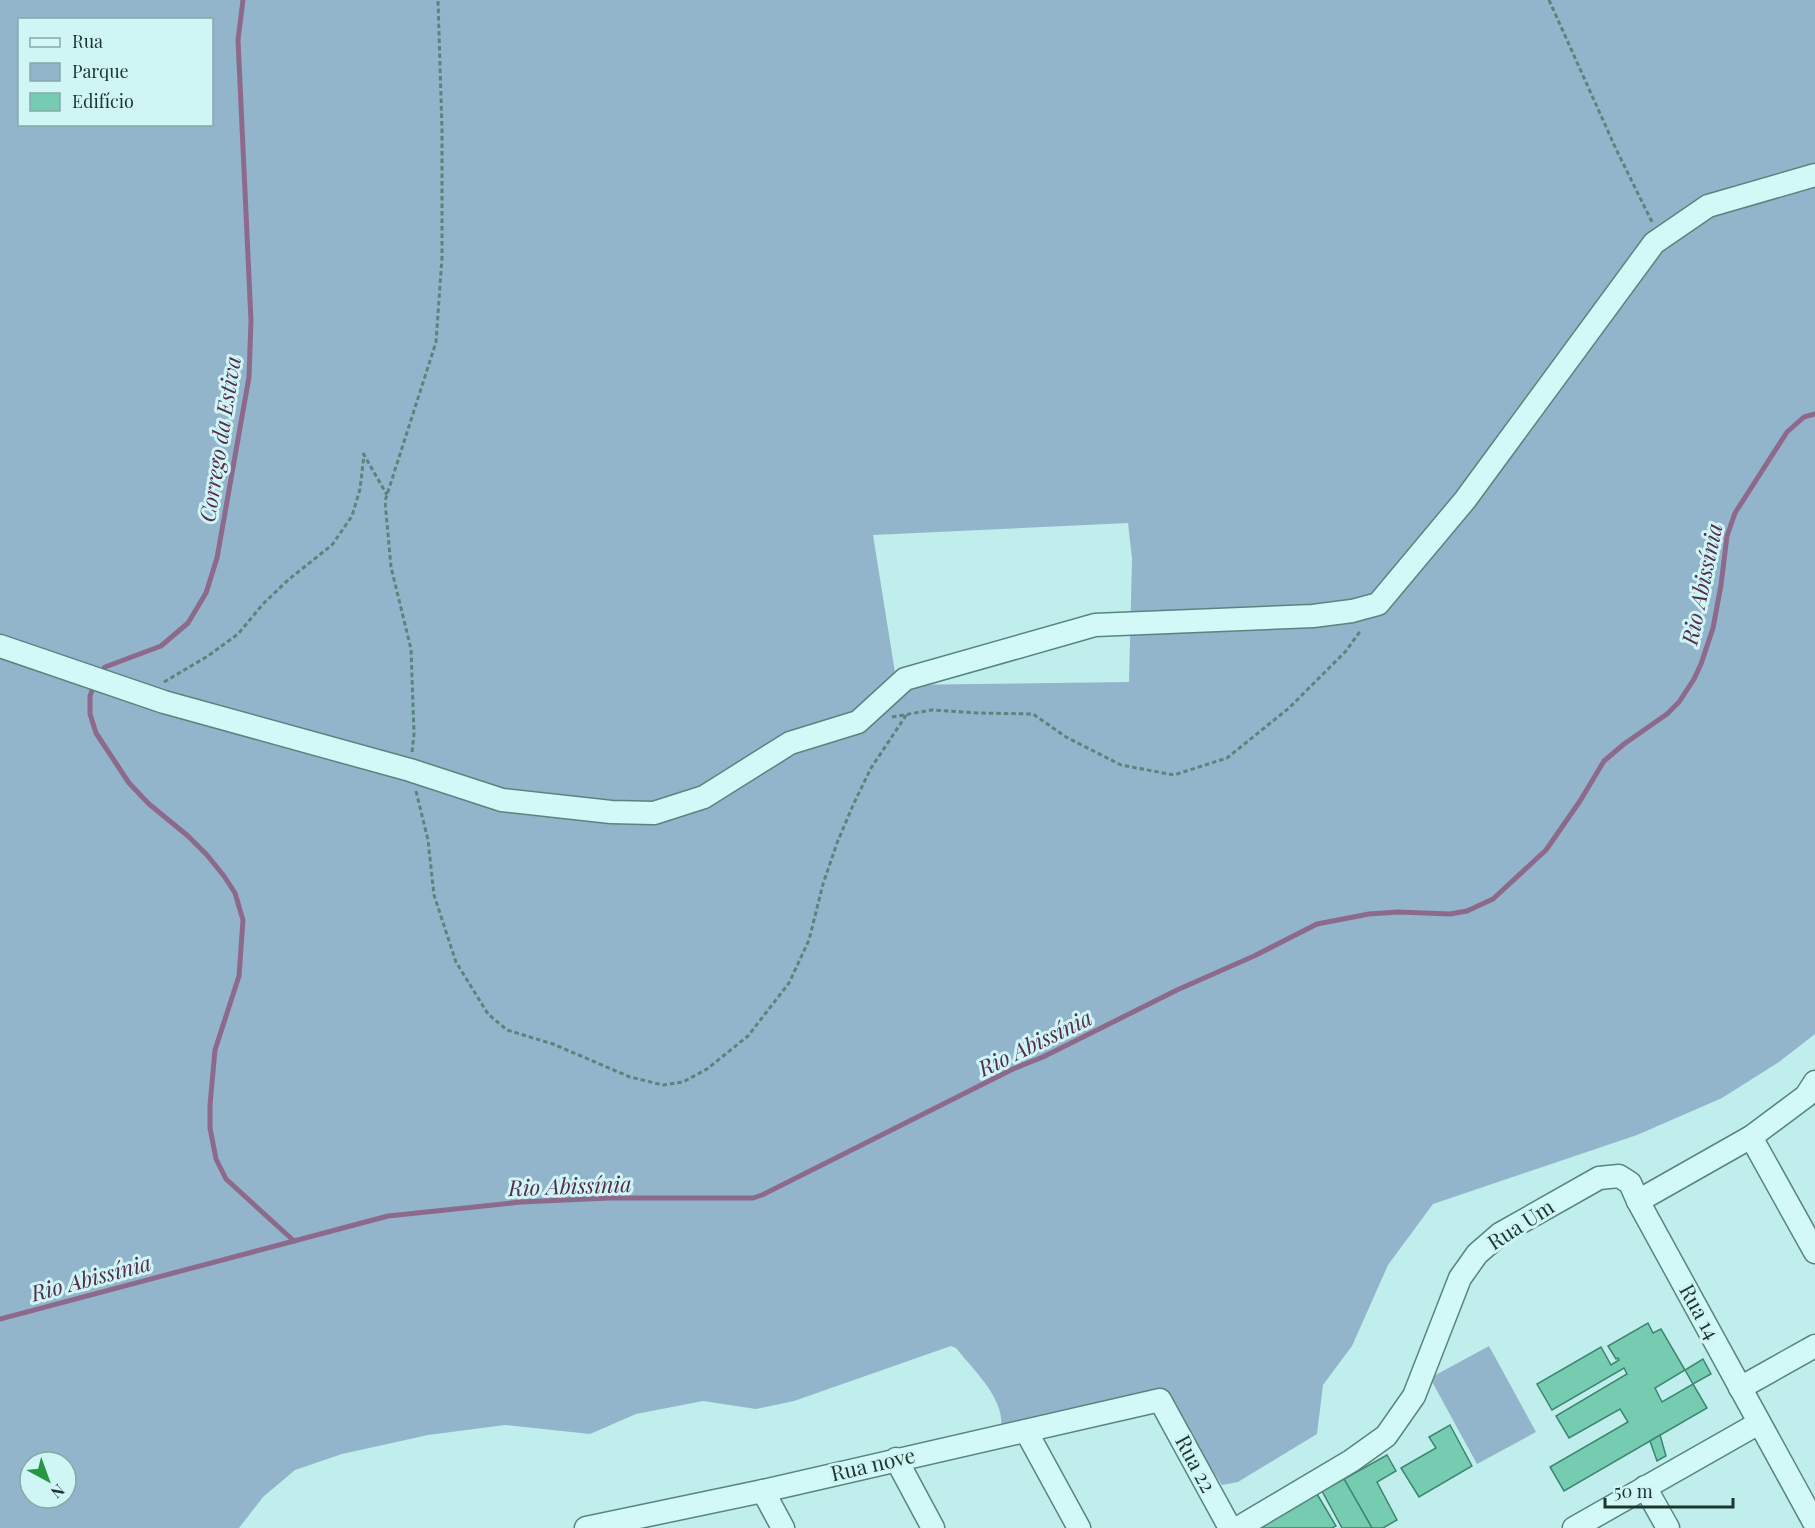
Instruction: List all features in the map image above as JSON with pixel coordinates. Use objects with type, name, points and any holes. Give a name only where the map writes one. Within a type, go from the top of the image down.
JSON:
[{"type":"street","points":[[0,646],[145,696],[411,770],[502,800],[611,812],[654,813],[704,797],[790,743],[858,722],[905,679],[1095,625],[1313,616],[1352,611],[1378,604],[1465,500],[1654,243],[1708,206],[1815,175]]},
{"type":"street","points":[[1638,1201],[1751,1137],[1806,1096],[1815,1082]]},
{"type":"street","points":[[1751,1137],[1815,1252]]},
{"type":"street","name":"Rua Um","points":[[1238,1528],[1351,1461],[1386,1436],[1414,1396],[1460,1278],[1477,1254],[1500,1234],[1599,1178],[1619,1176],[1630,1183],[1638,1201]]},
{"type":"street","name":"Rua 14","points":[[1638,1201],[1815,1524]]},
{"type":"street","points":[[1740,1388],[1815,1346]]},
{"type":"street","name":"Rua nove","points":[[586,1528],[633,1523],[1160,1400]]},
{"type":"street","name":"Rua 22","points":[[1160,1400],[1230,1528]]},
{"type":"street","points":[[1574,1528],[1759,1423]]},
{"type":"street","points":[[1026,1431],[1079,1528]]},
{"type":"street","points":[[896,1460],[933,1528]]},
{"type":"street","points":[[1645,1487],[1668,1528]]},
{"type":"street","points":[[763,1491],[783,1528]]},
{"type":"path","points":[[438,0],[442,130],[442,258],[436,342],[385,501],[391,567],[411,649],[414,734],[411,770],[428,840],[434,895],[456,962],[488,1014],[507,1030],[553,1044],[630,1077],[663,1085],[683,1082],[707,1069],[748,1036],[789,983],[809,940],[823,884],[854,803],[871,768],[907,714]]},
{"type":"path","points":[[1549,0],[1616,149],[1660,239]]},
{"type":"path","points":[[145,696],[238,634],[263,604],[332,545],[352,516],[360,489],[363,454],[387,495]]},
{"type":"path","points":[[887,718],[933,710],[1033,714],[1066,737],[1121,765],[1174,775],[1227,758],[1289,708],[1346,651],[1378,604]]},
{"type":"green space","points":[[0,0],[1815,0],[1815,1034],[1779,1062],[1722,1098],[1637,1135],[1433,1204],[1388,1265],[1352,1346],[1323,1385],[1317,1434],[1238,1482],[1222,1485],[1164,1393],[1001,1430],[999,1407],[994,1396],[956,1348],[951,1346],[794,1401],[756,1409],[703,1401],[636,1414],[590,1434],[505,1425],[428,1435],[342,1454],[295,1470],[263,1497],[239,1528],[0,1528]],"holes":[[[1128,523],[1132,559],[1129,682],[897,685],[873,535]]]},
{"type":"green space","points":[[1489,1346],[1536,1432],[1477,1464],[1430,1378]]},
{"type":"building","points":[[1648,1323],[1653,1333],[1661,1329],[1685,1370],[1655,1388],[1662,1402],[1693,1384],[1707,1408],[1564,1491],[1550,1467],[1628,1422],[1620,1409],[1569,1438],[1556,1416],[1627,1374],[1624,1368],[1552,1410],[1537,1384],[1601,1347],[1611,1365],[1619,1360],[1608,1346]]},
{"type":"building","points":[[1703,1359],[1711,1374],[1693,1384],[1685,1370]]},
{"type":"building","points":[[1450,1425],[1472,1466],[1419,1497],[1401,1468],[1436,1448],[1429,1437]]},
{"type":"building","points":[[1660,1435],[1666,1456],[1657,1461],[1650,1441]]},
{"type":"building","points":[[1387,1455],[1396,1471],[1377,1482],[1397,1520],[1383,1528],[1372,1528],[1344,1479]]},
{"type":"building","points":[[1344,1479],[1372,1528],[1342,1528],[1322,1491]]},
{"type":"building","points":[[1317,1494],[1336,1526],[1332,1528],[1262,1528],[1261,1526]]},
{"type":"waterway","name":"Corrego da Estiva","points":[[100,673],[105,667],[161,646],[188,623],[206,593],[217,558],[249,377],[251,321],[238,40],[243,0]]},
{"type":"waterway","name":"Rio Abissínia","points":[[0,1319],[388,1216],[521,1202],[609,1198],[753,1198],[1013,1069],[1043,1057],[1317,924],[1369,914],[1398,912],[1450,914],[1467,911],[1493,899],[1546,850],[1604,761],[1667,714],[1679,702],[1701,664],[1713,628],[1727,536],[1735,513],[1787,432],[1804,417],[1815,414]]},
{"type":"waterway","name":"Corrego da Estiva","points":[[94,685],[90,696],[90,714],[96,733],[129,783],[149,804],[207,855],[235,893],[243,920],[239,976],[215,1050],[210,1128],[216,1159],[226,1179],[294,1241]]}]
